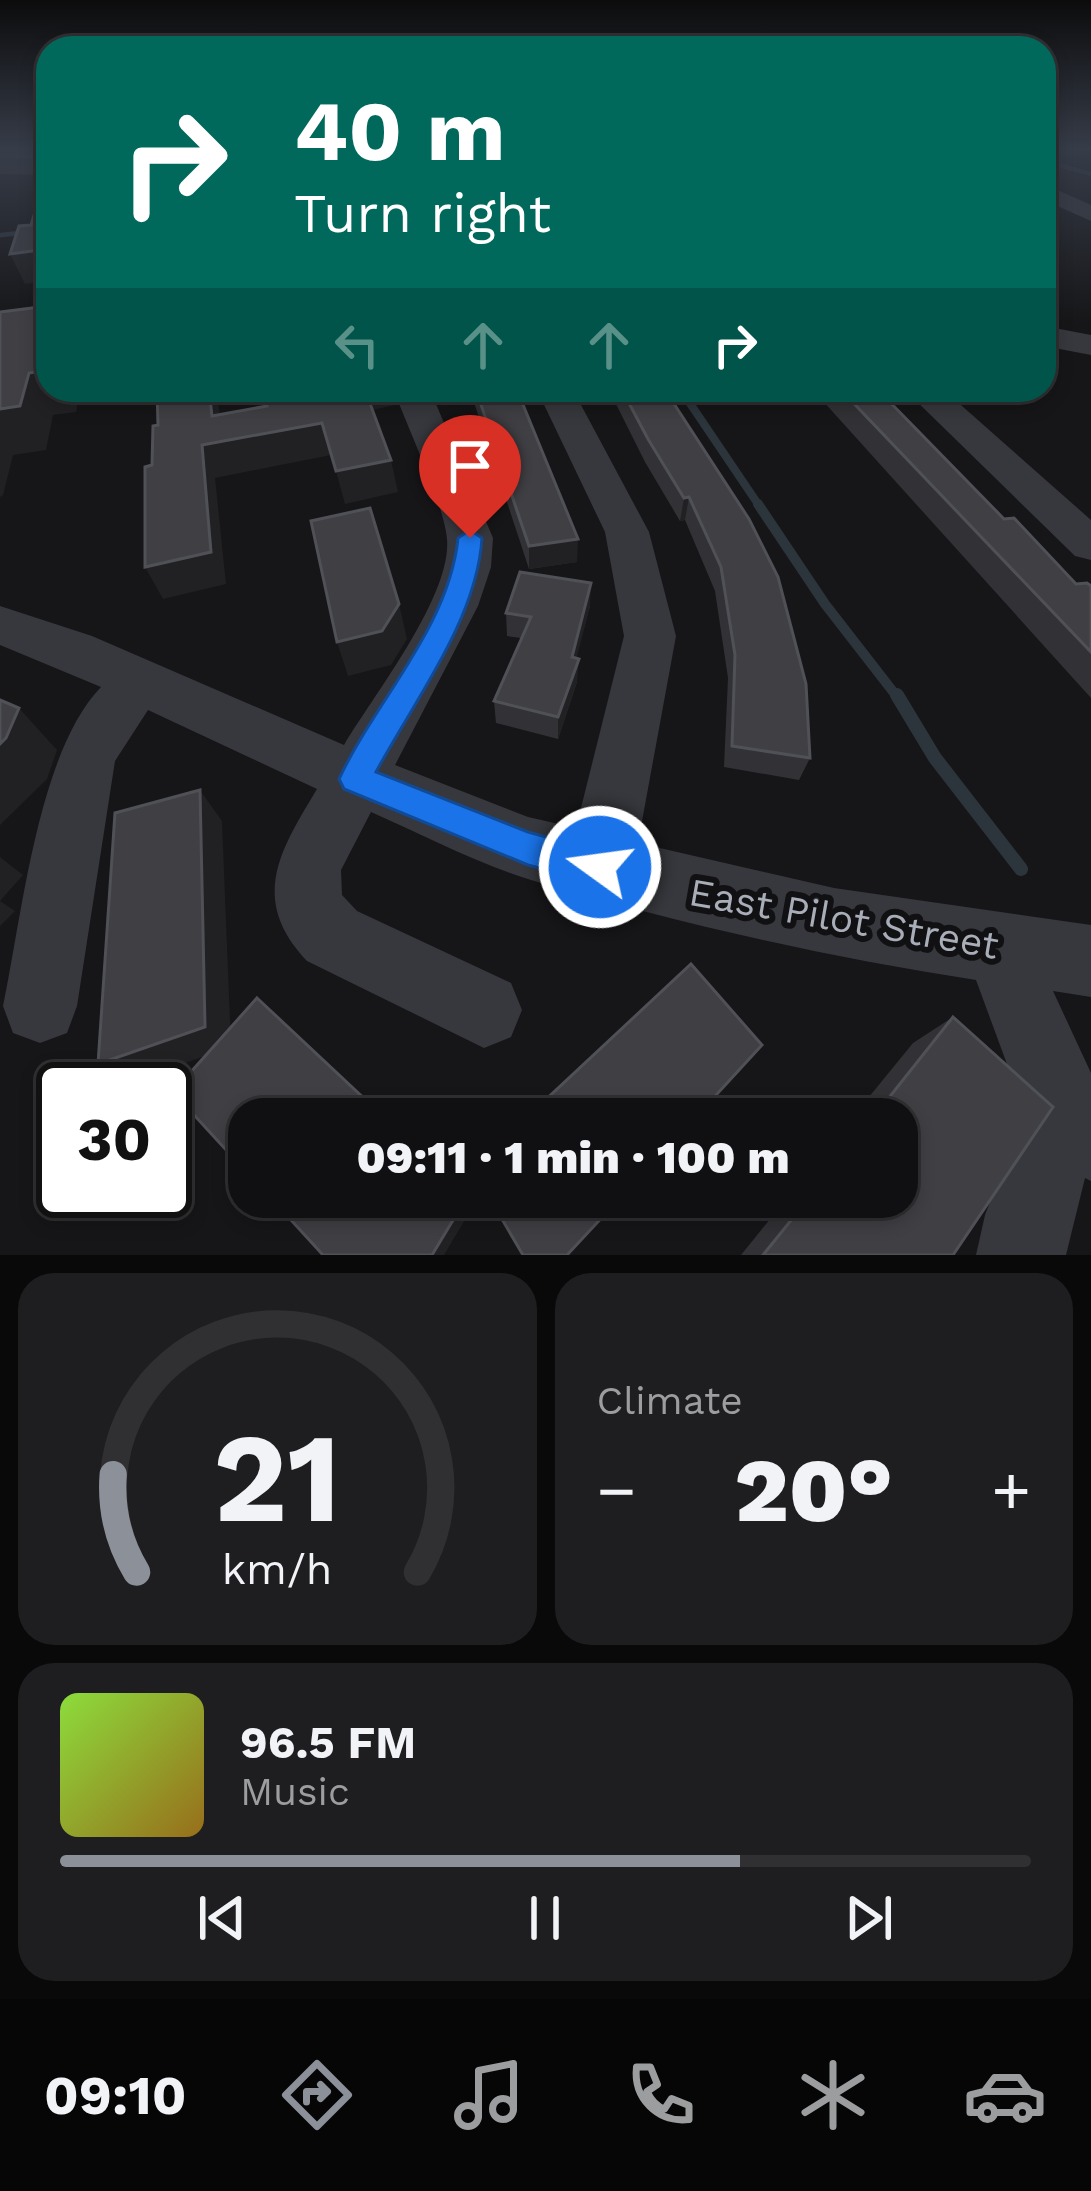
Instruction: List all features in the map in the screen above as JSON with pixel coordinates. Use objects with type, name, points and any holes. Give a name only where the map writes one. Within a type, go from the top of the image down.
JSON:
[{"type":"street","points":[[1056,338],[1091,345]]},
{"type":"street","points":[[417,402],[470,538],[467,567],[453,606],[308,866],[306,898],[316,921],[332,936],[484,1010]]},
{"type":"street","points":[[561,402],[627,532],[650,636],[600,867]]},
{"type":"street","points":[[936,402],[1091,544]]},
{"type":"street","name":"East Pilot Street","points":[[0,625],[355,779],[528,848],[834,923],[1091,961]]},
{"type":"street","points":[[40,1006],[85,761],[107,718],[140,682]]},
{"type":"street","points":[[1003,948],[1021,1009],[1078,1126],[1029,1216],[1022,1255]]},
{"type":"building","points":[[35,212],[36,251],[10,254],[19,226],[31,225]]},
{"type":"building","points":[[36,308],[36,372],[29,373],[20,406],[0,409],[0,312]]},
{"type":"building","points":[[157,402],[210,402],[212,416],[267,406],[266,402],[369,402],[391,460],[336,471],[322,423],[202,445],[211,552],[145,567],[145,467],[152,465],[153,426],[158,425]]},
{"type":"building","points":[[480,402],[522,402],[578,539],[529,546]]},
{"type":"building","points":[[628,402],[673,402],[749,519],[778,577],[806,684],[810,758],[732,746],[735,655],[721,567],[689,497],[684,498]]},
{"type":"building","points":[[852,402],[890,402],[1004,519],[1014,518],[1076,584],[1091,586],[1091,652]]},
{"type":"building","points":[[370,508],[399,604],[382,631],[337,642],[311,521]]},
{"type":"building","points":[[520,572],[591,583],[572,657],[579,659],[558,717],[494,701],[531,617],[506,613]]},
{"type":"building","points":[[0,700],[19,708],[0,744]]},
{"type":"building","points":[[200,790],[205,1027],[98,1062],[115,813]]},
{"type":"building","points":[[691,964],[762,1045],[713,1098],[547,1098]]},
{"type":"building","points":[[257,998],[364,1098],[228,1098],[228,1152],[192,1113],[192,1071]]},
{"type":"building","points":[[953,1017],[1053,1107],[953,1255],[763,1255],[793,1218],[918,1218],[918,1098],[889,1098]]},
{"type":"building","points":[[289,1218],[454,1218],[432,1255],[323,1255]]},
{"type":"building","points":[[501,1218],[601,1218],[567,1255],[523,1255]]},
{"type":"waterway","points":[[1,235],[36,231]]},
{"type":"waterway","points":[[689,402],[760,507]]},
{"type":"waterway","points":[[758,504],[825,604],[898,698]]},
{"type":"waterway","points":[[897,695],[935,758],[1021,869]]},
{"type":"route","points":[[470,538],[467,567],[453,606],[355,779],[528,848],[600,867]]}]
